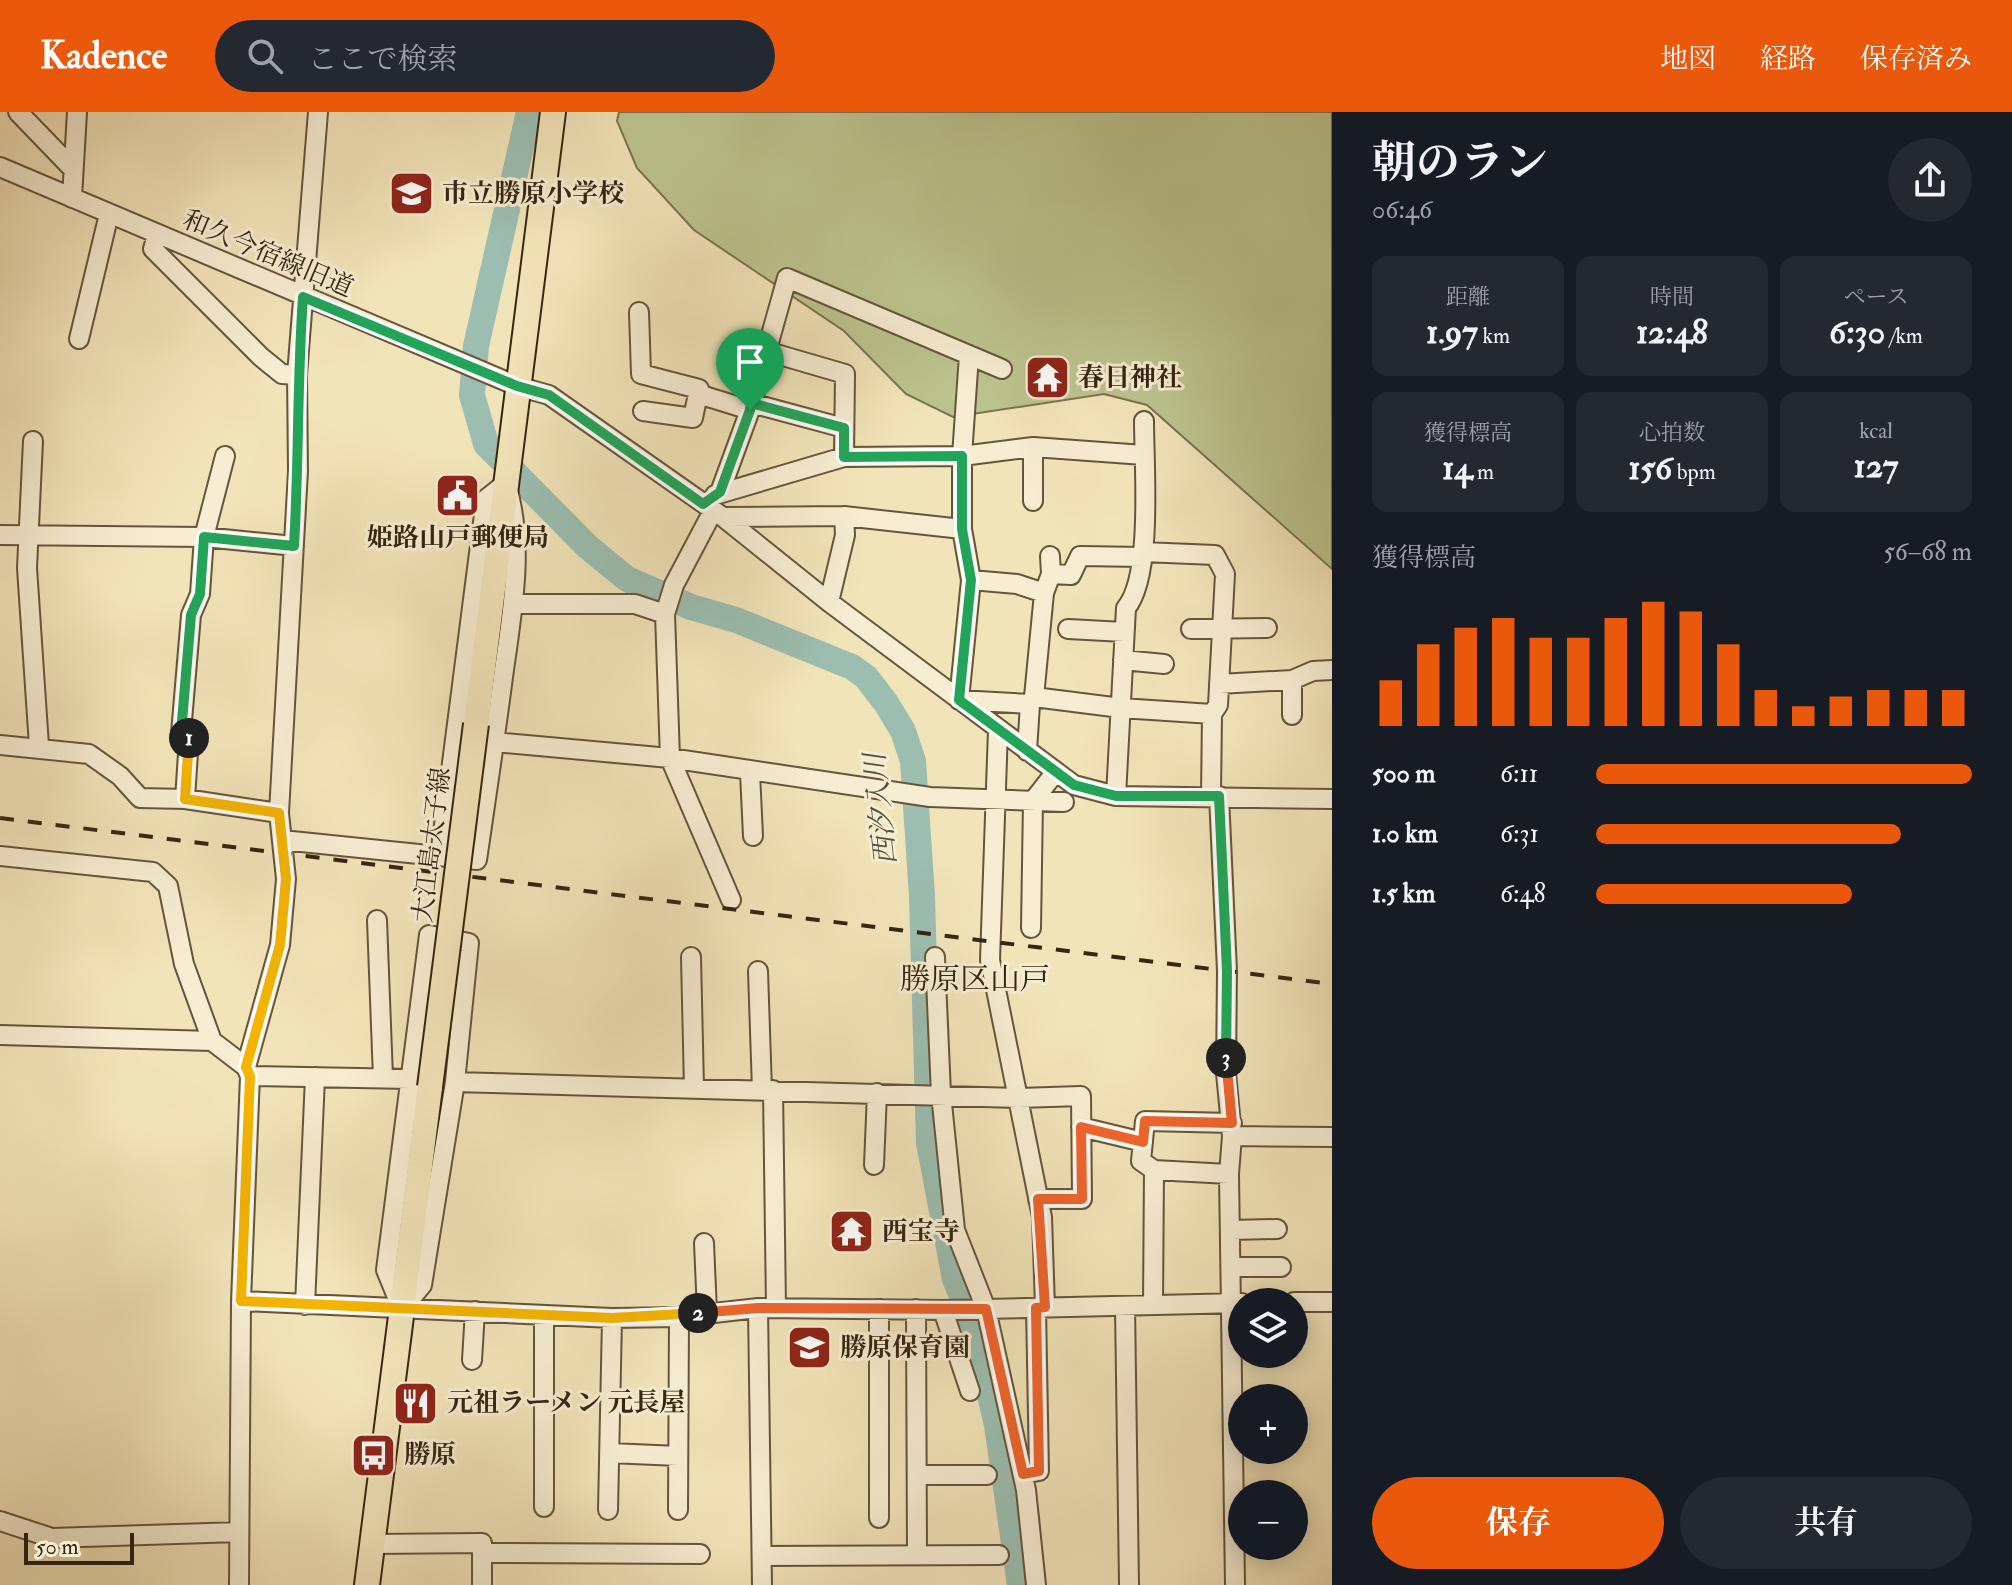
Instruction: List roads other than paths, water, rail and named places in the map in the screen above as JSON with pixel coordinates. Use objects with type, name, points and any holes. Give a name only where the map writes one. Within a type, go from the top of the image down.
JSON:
[{"type":"main road","name":"大江島太子線","points":[[367,1585],[402,1309],[420,1083],[476,724],[553,112]]},
{"type":"street","points":[[18,112],[73,169]]},
{"type":"street","points":[[72,198],[77,112]]},
{"type":"street","points":[[239,1585],[241,1301],[248,1071],[280,945],[286,879],[279,813],[298,471],[297,375],[318,112]]},
{"type":"street","name":"和久今宿線旧道","points":[[0,167],[463,364],[549,395],[713,511],[1054,774],[1074,785],[1116,796],[1332,799]]},
{"type":"street","points":[[79,339],[109,214]]},
{"type":"street","points":[[157,235],[153,249],[261,357],[282,374],[297,375]]},
{"type":"street","points":[[731,900],[670,758],[665,614],[674,585],[720,492],[751,406],[787,278],[1002,369]]},
{"type":"street","points":[[639,312],[641,374],[699,389],[693,418],[643,411]]},
{"type":"street","points":[[766,351],[845,374],[844,457]]},
{"type":"street","points":[[969,355],[962,456],[962,529],[971,580],[959,700],[1032,701],[1212,714]]},
{"type":"street","points":[[698,394],[844,428]]},
{"type":"street","points":[[1116,796],[1126,608],[1136,596],[1142,554],[1144,421]]},
{"type":"street","points":[[33,441],[27,534],[39,746]]},
{"type":"street","points":[[720,492],[794,470],[823,466],[844,457],[962,456],[1033,447],[1144,455]]},
{"type":"street","points":[[1033,447],[1033,501]]},
{"type":"street","points":[[185,799],[189,738],[181,733],[191,615],[200,594],[204,537],[225,456]]},
{"type":"street","points":[[282,840],[477,860],[513,604],[518,541],[516,516],[506,483],[486,499],[440,856]]},
{"type":"street","points":[[713,511],[844,516],[962,529]]},
{"type":"street","points":[[829,602],[845,535],[844,516]]},
{"type":"street","points":[[0,535],[204,537],[294,546]]},
{"type":"street","points":[[480,537],[496,569],[518,541]]},
{"type":"street","points":[[1027,751],[1044,593],[1050,565],[1071,575],[1080,556],[1215,555],[1225,574],[1218,705],[1212,714],[1227,971],[1226,1073],[1232,1130],[1229,1174],[1235,1288]]},
{"type":"street","points":[[971,580],[1017,584],[1044,593]]},
{"type":"street","points":[[513,604],[635,604],[665,614]]},
{"type":"street","points":[[1191,629],[1267,628]]},
{"type":"street","points":[[1068,629],[1124,632]]},
{"type":"street","points":[[1123,660],[1164,664]]},
{"type":"street","points":[[1219,684],[1292,680],[1313,671],[1332,670]]},
{"type":"street","points":[[1292,680],[1292,715]]},
{"type":"street","points":[[998,730],[990,960],[1038,1199],[1039,1471],[1023,1474]]},
{"type":"street","points":[[494,742],[670,758],[750,773],[930,797],[1064,802]]},
{"type":"street","points":[[0,745],[39,746],[89,754],[120,776],[140,798],[185,799],[279,813]]},
{"type":"street","points":[[750,773],[753,836]]},
{"type":"street","points":[[1031,928],[1033,801],[1054,774]]},
{"type":"street","points":[[0,856],[153,872],[168,886],[184,964],[212,1041],[248,1071],[315,1077],[383,1078],[420,1083],[429,935],[469,943],[455,1082],[422,1285],[402,1309]]},
{"type":"street","points":[[377,920],[383,1078]]},
{"type":"street","points":[[691,957],[694,1088]]},
{"type":"street","points":[[935,957],[941,1094],[955,1230],[986,1309],[1023,1474],[1036,1585]]},
{"type":"street","points":[[758,971],[768,1090],[762,1585]]},
{"type":"street","points":[[1,1031],[212,1041]]},
{"type":"street","points":[[305,1305],[315,1077]]},
{"type":"street","points":[[455,1082],[1019,1098],[1081,1096],[1082,1199],[1038,1199]]},
{"type":"street","points":[[874,1165],[877,1093]]},
{"type":"street","points":[[1229,1174],[1154,1170],[1141,1161],[1145,1121],[1332,1137]]},
{"type":"street","points":[[1081,1127],[1143,1142]]},
{"type":"street","points":[[1153,1305],[1154,1170]]},
{"type":"street","points":[[1231,1230],[1277,1229]]},
{"type":"street","points":[[704,1243],[707,1312]]},
{"type":"street","points":[[1232,1267],[1281,1267]]},
{"type":"street","points":[[241,1301],[612,1318],[679,1317],[767,1308],[943,1310],[1228,1304]]},
{"type":"street","points":[[1308,1302],[1332,1302]]},
{"type":"street","points":[[1125,1306],[1129,1585]]},
{"type":"street","points":[[879,1309],[879,1518]]},
{"type":"street","points":[[916,1309],[917,1555]]},
{"type":"street","points":[[943,1310],[970,1391]]},
{"type":"street","points":[[472,1360],[475,1311]]},
{"type":"street","points":[[544,1315],[544,1507]]},
{"type":"street","points":[[678,1510],[679,1317]]},
{"type":"street","points":[[608,1510],[612,1318]]},
{"type":"street","points":[[1235,1585],[1237,1368]]},
{"type":"street","points":[[610,1453],[678,1456]]},
{"type":"street","points":[[917,1475],[987,1475]]},
{"type":"street","points":[[0,1521],[52,1538],[239,1532]]},
{"type":"street","points":[[373,1544],[482,1543],[482,1585]]},
{"type":"street","points":[[484,1553],[700,1554]]},
{"type":"street","points":[[762,1556],[999,1555]]},
{"type":"waterway","name":"西汐入川","points":[[529,112],[476,346],[472,395],[486,444],[588,547],[627,579],[691,607],[736,620],[852,667],[866,677],[903,731],[913,761],[922,896],[929,1143],[955,1279],[974,1326],[997,1425],[1020,1585]]},
{"type":"railway","points":[[0,818],[1332,984]]},
{"type":"place","name":"市立勝原小学校","points":[[411,194]]},
{"type":"place","name":"春日神社","points":[[1047,378]]},
{"type":"place","name":"姫路山戸郵便局","points":[[458,495]]},
{"type":"place","name":"西宝寺","points":[[851,1232]]},
{"type":"place","name":"勝原保育園","points":[[809,1348]]},
{"type":"place","name":"元祖ラーメン 元長屋","points":[[416,1403]]},
{"type":"place","name":"勝原","points":[[373,1455]]},
{"type":"district","name":"勝原区山戸","points":[[975,979]]}]
